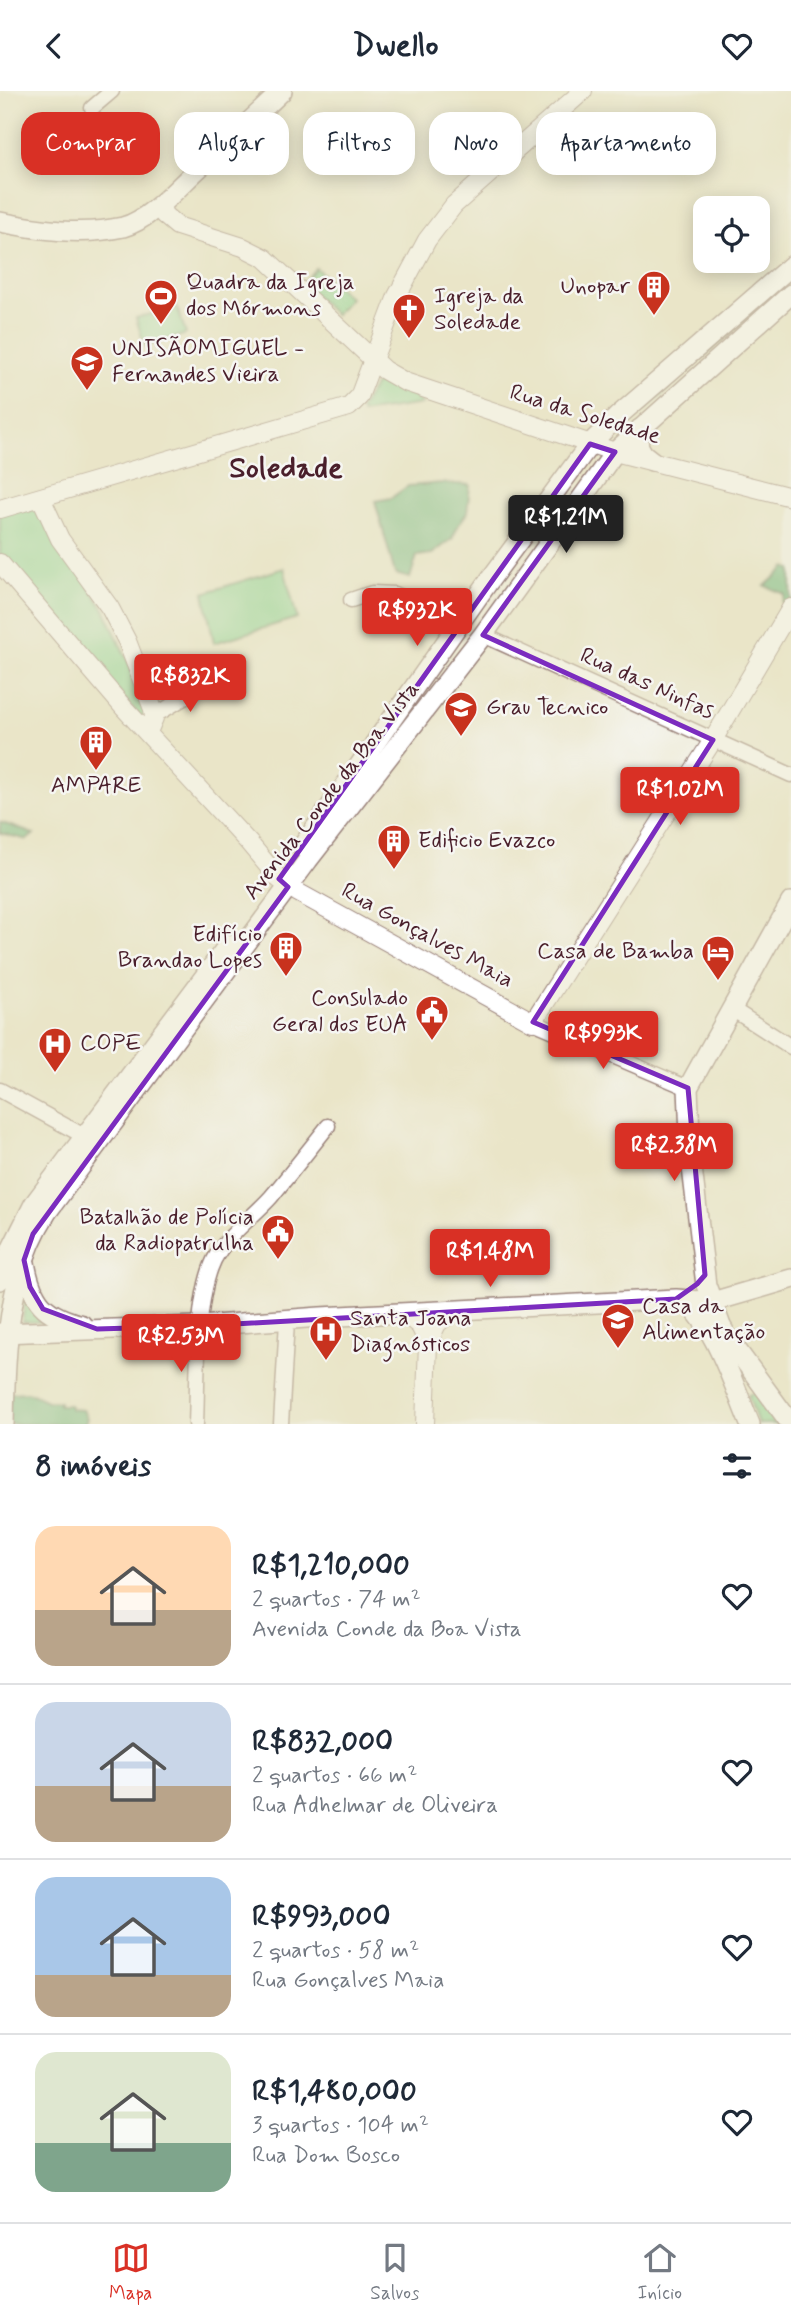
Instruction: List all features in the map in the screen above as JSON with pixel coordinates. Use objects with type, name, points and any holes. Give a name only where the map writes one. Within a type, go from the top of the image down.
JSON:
[{"type":"main road","points":[[0,222],[53,232],[123,227],[160,204],[282,91]]},
{"type":"main road","name":"Avenida Conde da Boa Vista","points":[[0,1280],[23,1223],[34,1204],[84,1136],[288,886],[460,622],[590,444],[791,266]]},
{"type":"main road","name":"Avenida Conde da Boa Vista","points":[[4,1424],[4,1332],[33,1234],[47,1212],[288,886],[483,635],[615,452],[791,295]]},
{"type":"main road","points":[[640,429],[638,445],[643,454],[652,461]]},
{"type":"main road","points":[[750,1424],[714,1339],[706,1309],[705,1275],[691,1159],[688,1088],[791,902]]},
{"type":"main road","points":[[0,1252],[23,1223]]},
{"type":"main road","points":[[24,1260],[30,1287],[43,1309],[66,1321],[96,1329]]},
{"type":"main road","points":[[676,1299],[705,1275]]},
{"type":"main road","points":[[706,1309],[791,1279]]},
{"type":"main road","points":[[4,1332],[200,1326],[676,1299],[706,1309],[791,1424]]},
{"type":"main road","points":[[739,1399],[748,1387],[756,1386],[765,1390]]},
{"type":"street","points":[[92,109],[112,91]]},
{"type":"street","points":[[0,509],[349,407],[359,397],[397,296],[427,240],[454,205],[583,91]]},
{"type":"street","name":"Rua da Soledade","points":[[160,204],[164,215],[177,226],[243,247],[265,258],[384,370],[405,382],[615,452],[791,497]]},
{"type":"street","points":[[41,498],[60,539],[110,608],[127,641],[151,703],[151,724]]},
{"type":"street","name":"Rua Gonçalves Maia","points":[[0,563],[124,708],[151,724],[288,886],[533,1022],[688,1088]]},
{"type":"street","points":[[351,600],[372,593],[395,594],[460,622]]},
{"type":"street","points":[[533,1022],[713,740],[791,608]]},
{"type":"street","name":"Rua das Ninfas","points":[[483,635],[791,775]]},
{"type":"street","points":[[151,724],[207,684]]},
{"type":"street","points":[[732,1009],[791,1047]]},
{"type":"street","points":[[0,1090],[84,1136]]},
{"type":"street","points":[[196,1424],[200,1326],[207,1282],[214,1261],[226,1242],[270,1198],[328,1126]]},
{"type":"street","points":[[425,1424],[428,1343],[438,1324],[452,1311]]},
{"type":"street","points":[[404,1313],[420,1326],[428,1343]]},
{"type":"street","points":[[281,1424],[287,1321]]},
{"type":"highlighted area","points":[[590,444],[615,452],[483,635],[713,740],[533,1022],[688,1088],[705,1275],[697,1284],[676,1299],[200,1326],[97,1329],[43,1309],[30,1287],[24,1260],[33,1234],[288,887],[279,879]]},
{"type":"green space","points":[[316,268],[350,298],[335,315],[302,283]]},
{"type":"green space","points":[[791,274],[791,279],[636,418],[634,415]]},
{"type":"green space","name":"Quadra da Igreja dos Mórmons","points":[[177,307],[186,334],[145,347],[136,318]]},
{"type":"green space","points":[[379,378],[415,394],[422,404],[362,413],[360,409]]},
{"type":"green space","points":[[442,483],[470,485],[467,513],[452,539],[432,554],[417,556],[410,578],[395,574],[375,501],[391,498],[408,486]]},
{"type":"green space","points":[[34,502],[104,609],[150,709],[147,724],[0,557],[0,512]]},
{"type":"green space","points":[[786,567],[791,569],[791,601],[787,607],[782,602],[785,594],[765,586]]},
{"type":"green space","points":[[284,568],[297,618],[214,643],[204,593]]},
{"type":"green space","points":[[0,822],[34,834],[27,840],[0,833]]},
{"type":"green space","points":[[26,1294],[47,1322],[22,1322]]},
{"type":"green space","points":[[28,1392],[47,1401],[59,1402],[59,1405],[70,1405],[70,1409],[83,1410],[87,1418],[85,1424],[9,1424],[10,1393]]},
{"type":"green space","points":[[753,1393],[779,1424],[758,1424],[748,1395]]},
{"type":"place","name":"Unopar","points":[[654,317]]},
{"type":"place","name":"Quadra da Igreja dos Mórmons","points":[[161,326]]},
{"type":"place","name":"Igreja da Soledade","points":[[409,340]]},
{"type":"place","name":"UNISÃOMIGUEL - Fernandes Vieira","points":[[87,392]]},
{"type":"place","name":"Grau Tecnico","points":[[461,738]]},
{"type":"place","name":"AMPARE","points":[[96,772]]},
{"type":"place","name":"Edificio Evazco","points":[[394,871]]},
{"type":"place","name":"Edifício Brandao Lopes","points":[[286,978]]},
{"type":"place","name":"Casa de Bamba","points":[[718,982]]},
{"type":"place","name":"Consulado Geral dos EUA","points":[[432,1042]]},
{"type":"place","name":"COPE","points":[[55,1074]]},
{"type":"place","name":"Batalhão de Polícia da Radiopatrulha","points":[[278,1261]]},
{"type":"place","name":"Casa da Alimentação","points":[[618,1350]]},
{"type":"place","name":"Santa Joana Diagnósticos","points":[[326,1362]]},
{"type":"district","name":"Soledade","points":[[286,468]]}]
